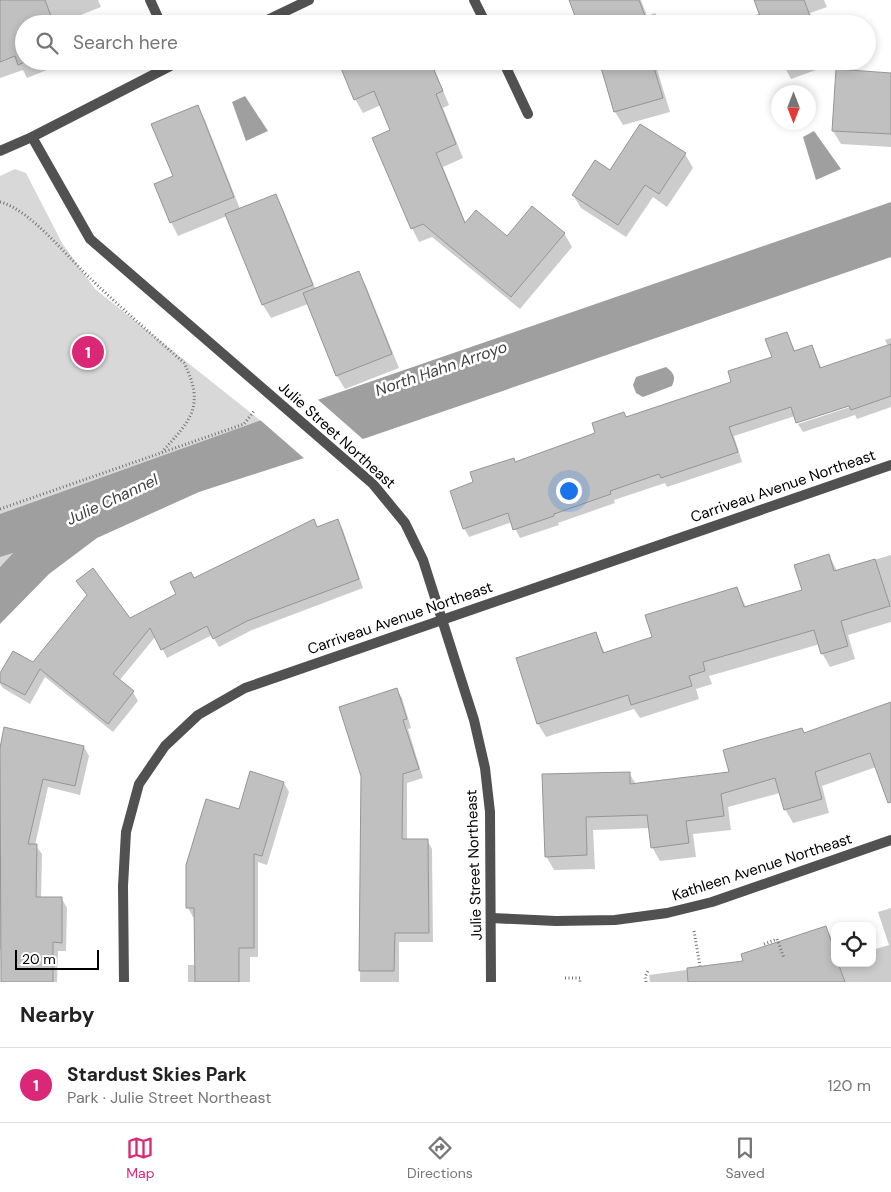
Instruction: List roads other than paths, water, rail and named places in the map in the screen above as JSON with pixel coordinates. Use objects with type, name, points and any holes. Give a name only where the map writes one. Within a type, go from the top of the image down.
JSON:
[{"type":"street","points":[[150,0],[158,15]]},
{"type":"street","points":[[278,15],[309,0]]},
{"type":"street","points":[[474,0],[482,15]]},
{"type":"street","points":[[0,151],[32,137],[162,70]]},
{"type":"street","points":[[507,70],[528,114]]},
{"type":"street","name":"Julie Street Northeast","points":[[32,137],[90,238],[373,484],[405,522],[423,560],[474,720],[485,768],[490,812],[491,982]]},
{"type":"street","name":"Carriveau Avenue Northeast","points":[[124,982],[123,886],[126,832],[139,784],[165,746],[198,715],[245,688],[891,465]]},
{"type":"street","name":"Kathleen Avenue Northeast","points":[[491,918],[556,921],[616,920],[667,913],[712,902],[891,840]]},
{"type":"water","points":[[245,96],[268,131],[246,141],[232,102]]},
{"type":"water","points":[[814,131],[841,169],[816,180],[803,137]]},
{"type":"water","points":[[891,202],[891,257],[369,437],[199,492],[97,538],[49,574],[0,624],[0,567],[13,553],[0,557],[0,514],[320,399]]},
{"type":"water","points":[[666,367],[674,375],[672,386],[643,397],[636,393],[633,385],[636,377]]},
{"type":"place","name":"Stardust Skies Park","points":[[88,352]]},
{"type":"water label","name":"North Hahn Arroyo","points":[[441,368]]},
{"type":"water label","name":"Julie Channel","points":[[112,499]]}]
